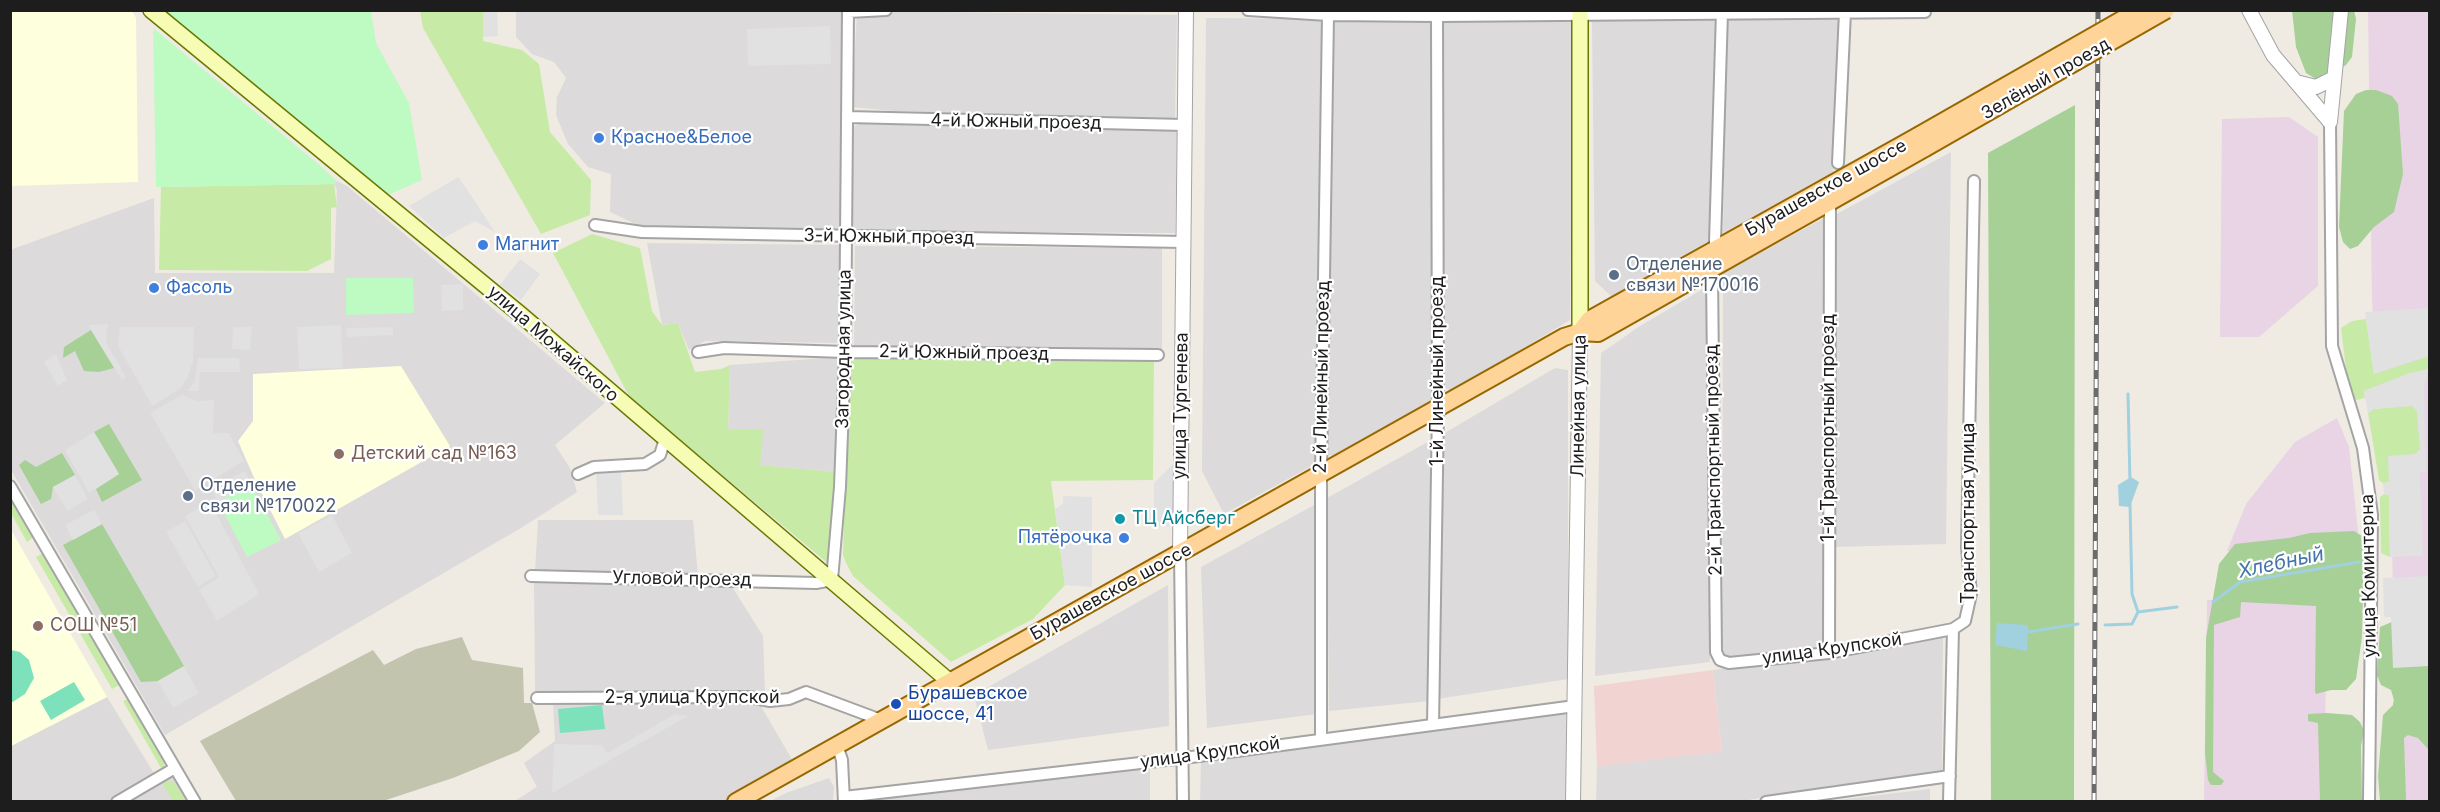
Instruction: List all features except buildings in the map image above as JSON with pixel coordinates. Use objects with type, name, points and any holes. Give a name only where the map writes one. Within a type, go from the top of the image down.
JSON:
[{"type":"main road","name":"улица Можайского","points":[[151,10],[520,314],[950,682]]},
{"type":"main road","name":"Зелёный проезд","points":[[1922,142],[2139,10]]},
{"type":"main road","name":"Зелёный проезд","points":[[1922,142],[2166,10]]},
{"type":"main road","name":"Линейная улица","points":[[1580,13],[1580,332]]},
{"type":"main road","name":"Бурашевское шоссе","points":[[736,801],[1564,337],[1580,332],[1598,333],[1830,203],[1922,142]]},
{"type":"main road","name":"Бурашевское шоссе","points":[[1580,332],[1589,321],[1718,248],[1922,142]]},
{"type":"street","points":[[848,11],[886,10]]},
{"type":"street","name":"улица Тургенева","points":[[1183,801],[1179,553],[1186,10]]},
{"type":"street","points":[[1248,10],[1328,15],[1437,16],[1580,13],[1925,12]]},
{"type":"street","points":[[2249,10],[2269,50],[2330,123]]},
{"type":"street","points":[[2330,123],[2341,10]]},
{"type":"street","name":"Загородная улица","points":[[832,580],[840,487],[845,352],[848,11]]},
{"type":"street","points":[[1718,248],[1715,242],[1722,12]]},
{"type":"street","points":[[1838,163],[1845,12]]},
{"type":"street","name":"2-й Линейный проезд","points":[[1321,738],[1321,474],[1328,15]]},
{"type":"street","name":"1-й Линейный проезд","points":[[1433,725],[1438,409],[1437,16]]},
{"type":"street","points":[[2294,81],[2313,88],[2326,84],[2334,78]]},
{"type":"street","name":"4-й Южный проезд","points":[[847,117],[1184,125]]},
{"type":"street","name":"улица Коминтерна","points":[[2330,123],[2332,346],[2363,448],[2372,514],[2369,801]]},
{"type":"street","name":"Транспортная улица","points":[[1949,801],[1953,629],[1965,621],[1971,594],[1967,547],[1974,181]]},
{"type":"street","name":"1-й Транспортный проезд","points":[[1829,653],[1830,203]]},
{"type":"street","name":"3-й Южный проезд","points":[[596,225],[642,232],[1183,242]]},
{"type":"street","name":"2-й Транспортный проезд","points":[[1709,269],[1712,274],[1716,651]]},
{"type":"street","name":"Линейная улица","points":[[1574,801],[1580,332]]},
{"type":"street","name":"2-й Южный проезд","points":[[698,352],[724,348],[845,352],[1158,355]]},
{"type":"street","points":[[578,474],[594,467],[645,464],[660,454],[665,439]]},
{"type":"street","points":[[10,486],[195,801]]},
{"type":"street","name":"Угловой проезд","points":[[531,576],[816,583],[832,580]]},
{"type":"street","name":"улица Крупской","points":[[1716,651],[1720,660],[1729,663],[1829,653],[1953,629]]},
{"type":"street","name":"2-я улица Крупской","points":[[537,698],[749,697],[770,701],[789,699],[806,692],[881,720]]},
{"type":"street","name":"улица Крупской","points":[[844,799],[1184,758],[1575,706]]},
{"type":"street","points":[[837,745],[842,760],[844,799]]},
{"type":"street","points":[[117,801],[176,768]]},
{"type":"street","points":[[1766,801],[1950,776]]},
{"type":"shaded area","points":[[10,11],[132,11],[136,18],[138,182],[11,186]]},
{"type":"shaded area","points":[[483,11],[497,11],[498,36],[483,37]]},
{"type":"shaded area","points":[[516,11],[843,11],[841,229],[642,227],[610,212],[611,174],[588,167],[568,144],[556,115],[557,97],[566,78],[554,62],[532,54],[516,37]]},
{"type":"shaded area","points":[[857,11],[1177,15],[1175,119],[893,111],[852,107]]},
{"type":"shaded area","points":[[2368,11],[2429,11],[2429,801],[2391,801],[2394,677],[2391,461],[2377,384],[2372,300]]},
{"type":"shaded area","points":[[1726,17],[1840,20],[1833,172],[1723,233]]},
{"type":"shaded area","points":[[1206,18],[1324,19],[1317,463],[1224,514],[1202,471]]},
{"type":"shaded area","points":[[1716,18],[1714,238],[1612,297],[1595,281],[1592,21]]},
{"type":"shaded area","points":[[1333,19],[1434,20],[1436,400],[1334,457],[1325,453]]},
{"type":"shaded area","points":[[1444,21],[1573,21],[1570,320],[1452,391],[1442,387]]},
{"type":"shaded area","points":[[830,26],[831,64],[748,66],[747,29]]},
{"type":"shaded area","points":[[2289,117],[2318,137],[2318,286],[2259,337],[2220,337],[2222,119]]},
{"type":"shaded area","points":[[859,124],[1168,128],[1177,133],[1175,233],[852,231],[851,128]]},
{"type":"shaded area","points":[[1951,152],[1946,544],[1835,547],[1835,215]]},
{"type":"shaded area","points":[[458,177],[495,232],[475,221],[444,238],[409,206]]},
{"type":"shaded area","points":[[337,181],[347,186],[605,403],[555,445],[570,468],[577,492],[521,528],[165,735],[11,470],[10,250],[154,198],[155,273],[334,273],[337,190],[334,184]]},
{"type":"shaded area","points":[[1826,217],[1823,649],[1727,657],[1722,649],[1723,273]]},
{"type":"shaded area","points":[[647,243],[843,245],[841,343],[705,341],[689,350],[678,323],[662,325]]},
{"type":"shaded area","points":[[855,246],[1162,248],[1162,351],[854,349]]},
{"type":"shaded area","points":[[520,259],[540,274],[521,300],[500,285]]},
{"type":"shaded area","points":[[463,284],[463,310],[442,311],[441,285]]},
{"type":"shaded area","points":[[1703,289],[1713,305],[1710,662],[1595,676],[1601,353],[1640,326]]},
{"type":"shaded area","points":[[2429,308],[2429,356],[2374,374],[2365,312]]},
{"type":"shaded area","points":[[108,324],[106,342],[126,377],[122,380],[88,325]]},
{"type":"shaded area","points":[[341,325],[343,368],[299,369],[297,327]]},
{"type":"shaded area","points":[[120,327],[194,327],[193,361],[187,379],[180,389],[152,406],[118,346]]},
{"type":"shaded area","points":[[233,327],[252,327],[250,350],[232,349]]},
{"type":"shaded area","points":[[393,327],[393,335],[347,337],[346,328]]},
{"type":"shaded area","points":[[56,354],[67,380],[58,386],[44,362]]},
{"type":"shaded area","points":[[838,357],[835,472],[759,465],[728,430],[730,365]]},
{"type":"shaded area","points":[[198,358],[239,358],[240,372],[200,372],[199,391],[187,391],[195,380]]},
{"type":"shaded area","name":"Детский сад №163","points":[[401,366],[450,446],[285,539],[238,441],[253,421],[253,374]]},
{"type":"shaded area","points":[[1555,368],[1568,370],[1568,679],[1437,699],[1443,434]]},
{"type":"shaded area","points":[[2429,369],[2424,385],[2426,472],[2420,473],[2423,556],[2390,557],[2389,495],[2384,494],[2383,483],[2389,482],[2388,456],[2415,454],[2420,449],[2417,411],[2412,406],[2373,409],[2368,413],[2364,391],[2410,373]]},
{"type":"shaded area","points":[[182,395],[197,401],[214,400],[213,433],[229,433],[244,461],[195,490],[150,413]]},
{"type":"shaded area","points":[[2337,418],[2349,447],[2359,540],[2227,551],[2246,504],[2295,442]]},
{"type":"shaded area","points":[[94,432],[119,474],[89,493],[65,450]]},
{"type":"shaded area","points":[[1433,439],[1429,701],[1329,711],[1327,498]]},
{"type":"shaded area","points":[[1174,463],[1174,526],[1154,527],[1154,483]]},
{"type":"shaded area","points":[[245,471],[251,484],[218,502],[211,489]]},
{"type":"shaded area","points":[[621,471],[623,515],[598,515],[596,472]]},
{"type":"shaded area","points":[[75,475],[88,499],[67,511],[53,487]]},
{"type":"shaded area","points":[[1063,496],[1092,497],[1092,587],[1065,585],[1055,509],[1063,504]]},
{"type":"shaded area","points":[[210,502],[259,594],[217,621],[199,590],[219,577],[185,516]]},
{"type":"shaded area","points":[[1316,504],[1317,714],[1207,728],[1201,567]]},
{"type":"shaded area","points":[[94,510],[102,524],[73,540],[65,525]]},
{"type":"shaded area","points":[[332,515],[352,553],[319,572],[298,533]]},
{"type":"shaded area","points":[[538,520],[693,520],[698,575],[535,572]]},
{"type":"shaded area","points":[[185,521],[216,576],[198,587],[166,532]]},
{"type":"shaded area","name":"СОШ №51","points":[[10,528],[107,697],[11,746],[10,746]]},
{"type":"shaded area","points":[[2429,576],[2429,666],[2393,668],[2391,617],[2384,617],[2383,578]]},
{"type":"shaded area","points":[[534,583],[731,585],[763,636],[765,694],[538,695],[535,691]]},
{"type":"shaded area","points":[[1168,585],[1169,726],[988,750],[974,695]]},
{"type":"shaded area","points":[[2207,600],[2326,600],[2325,801],[2204,802]]},
{"type":"shaded area","points":[[462,637],[472,660],[523,668],[524,703],[532,703],[540,732],[519,751],[453,778],[383,801],[236,801],[200,741],[373,650],[384,665],[416,649]]},
{"type":"shaded area","points":[[1943,637],[1942,770],[1742,801],[1596,802],[1597,766],[1722,751],[1713,670]]},
{"type":"shaded area","points":[[184,666],[199,693],[173,708],[158,681]]},
{"type":"shaded area","points":[[1713,670],[1722,752],[1597,766],[1594,686]]},
{"type":"shaded area","points":[[107,697],[155,775],[108,801],[11,802],[11,746]]},
{"type":"shaded area","points":[[553,701],[758,701],[794,763],[725,801],[513,802],[537,787],[524,763],[555,741]]},
{"type":"shaded area","points":[[1569,711],[1569,801],[1200,802],[1201,760]]},
{"type":"shaded area","points":[[675,714],[688,716],[552,793],[554,744],[602,745],[607,753]]},
{"type":"shaded area","points":[[1150,762],[1150,801],[853,802],[853,799]]},
{"type":"shaded area","points":[[173,775],[188,801],[127,802]]},
{"type":"shaded area","points":[[829,778],[834,787],[833,801],[770,801],[786,793]]},
{"type":"shaded area","points":[[1930,789],[1930,801],[1829,801]]},
{"type":"green space","points":[[2292,10],[2354,11],[2356,19],[2352,57],[2346,65],[2319,81],[2306,73],[2296,47]]},
{"type":"green space","points":[[161,11],[371,11],[376,43],[409,103],[422,180],[388,195]]},
{"type":"green space","points":[[420,11],[483,11],[483,41],[522,50],[539,64],[550,132],[591,180],[590,215],[541,234],[423,28]]},
{"type":"green space","points":[[153,28],[337,181],[334,184],[156,187]]},
{"type":"green space","points":[[2366,90],[2376,90],[2392,96],[2398,104],[2403,174],[2394,212],[2374,227],[2358,246],[2350,249],[2343,242],[2339,227],[2344,111],[2356,94]]},
{"type":"green space","points":[[2075,105],[2074,801],[1991,801],[1988,153]]},
{"type":"green space","points":[[334,184],[337,207],[331,208],[331,259],[307,271],[159,270],[161,187]]},
{"type":"green space","points":[[592,234],[640,248],[652,311],[662,325],[678,323],[695,372],[721,369],[730,365],[728,430],[763,430],[760,465],[835,472],[834,556],[830,565],[630,398],[553,253]]},
{"type":"green space","points":[[346,278],[413,278],[414,313],[346,315]]},
{"type":"green space","points":[[2366,319],[2374,374],[2429,356],[2429,369],[2410,373],[2364,391],[2365,398],[2356,400],[2348,386],[2341,328],[2352,321]]},
{"type":"green space","points":[[91,330],[114,368],[99,372],[84,371],[75,351],[63,358],[64,347]]},
{"type":"green space","points":[[849,357],[1154,358],[1153,480],[1051,481],[1065,585],[1033,619],[951,662],[853,576],[843,555]]},
{"type":"green space","points":[[2412,406],[2417,411],[2420,449],[2389,482],[2383,483],[2379,480],[2368,413],[2373,409]]},
{"type":"green space","points":[[109,424],[142,480],[102,502],[96,489],[119,474],[94,432]]},
{"type":"green space","points":[[62,453],[75,475],[53,487],[51,499],[41,504],[19,465],[25,460],[36,467]]},
{"type":"green space","points":[[251,484],[281,540],[247,557],[218,502]]},
{"type":"green space","points":[[10,488],[37,535],[27,542],[11,513]]},
{"type":"green space","points":[[2384,494],[2389,495],[2390,557],[2381,553],[2380,497]]},
{"type":"green space","points":[[102,524],[184,666],[158,681],[141,682],[63,545]]},
{"type":"green space","points":[[2354,531],[2362,536],[2364,542],[2362,637],[2356,679],[2346,690],[2331,690],[2316,694],[2315,692],[2316,606],[2241,602],[2240,617],[2214,625],[2213,772],[2224,781],[2221,785],[2211,785],[2208,780],[2205,753],[2206,638],[2219,564],[2235,544],[2289,538],[2310,533]]},
{"type":"green space","points":[[47,551],[123,683],[112,689],[36,557]]},
{"type":"green space","points":[[2394,621],[2429,665],[2429,750],[2418,738],[2408,735],[2404,738],[2406,801],[2380,801],[2378,776],[2383,715],[2393,705],[2394,700],[2391,690],[2381,685],[2377,675],[2380,627]]},
{"type":"green space","points":[[11,650],[20,652],[29,660],[34,678],[25,694],[11,703]]},
{"type":"green space","points":[[74,682],[85,700],[51,720],[40,701]]},
{"type":"green space","points":[[128,699],[164,762],[164,767],[161,768],[123,701]]},
{"type":"green space","points":[[602,705],[605,729],[560,733],[558,709]]},
{"type":"green space","points":[[2308,714],[2352,715],[2360,722],[2364,731],[2361,746],[2362,801],[2320,801],[2318,723],[2308,721]]},
{"type":"green space","points":[[174,782],[186,801],[173,801],[162,783]]},
{"type":"water","points":[[2131,477],[2139,482],[2130,507],[2119,506],[2118,485]]},
{"type":"water","points":[[1997,623],[2028,625],[2027,651],[1995,645]]},
{"type":"waterway","points":[[2128,394],[2130,483]]},
{"type":"waterway","points":[[2130,504],[2132,594],[2138,612]]},
{"type":"waterway","name":"Хлебный","points":[[2213,602],[2240,582],[2359,562]]},
{"type":"waterway","name":"Хлебный","points":[[2105,625],[2132,624],[2138,612],[2177,607]]},
{"type":"waterway","name":"Хлебный","points":[[2028,632],[2078,624]]},
{"type":"railway","points":[[2094,802],[2098,10]]},
{"type":"place","name":"Красное&Белое","points":[[599,138]]},
{"type":"place","name":"Магнит","points":[[483,245]]},
{"type":"place","name":"Отделение связи №170016","points":[[1614,275]]},
{"type":"place","name":"Фасоль","points":[[154,288]]},
{"type":"place","name":"Детский сад №163","points":[[339,454]]},
{"type":"place","name":"Отделение связи №170022","points":[[188,496]]},
{"type":"place","name":"ТЦ Айсберг","points":[[1120,519]]},
{"type":"place","name":"Пятёрочка","points":[[1124,538]]},
{"type":"place","name":"СОШ №51","points":[[38,626]]},
{"type":"place","name":"Бурашевское шоссе, 41","points":[[896,704]]}]
